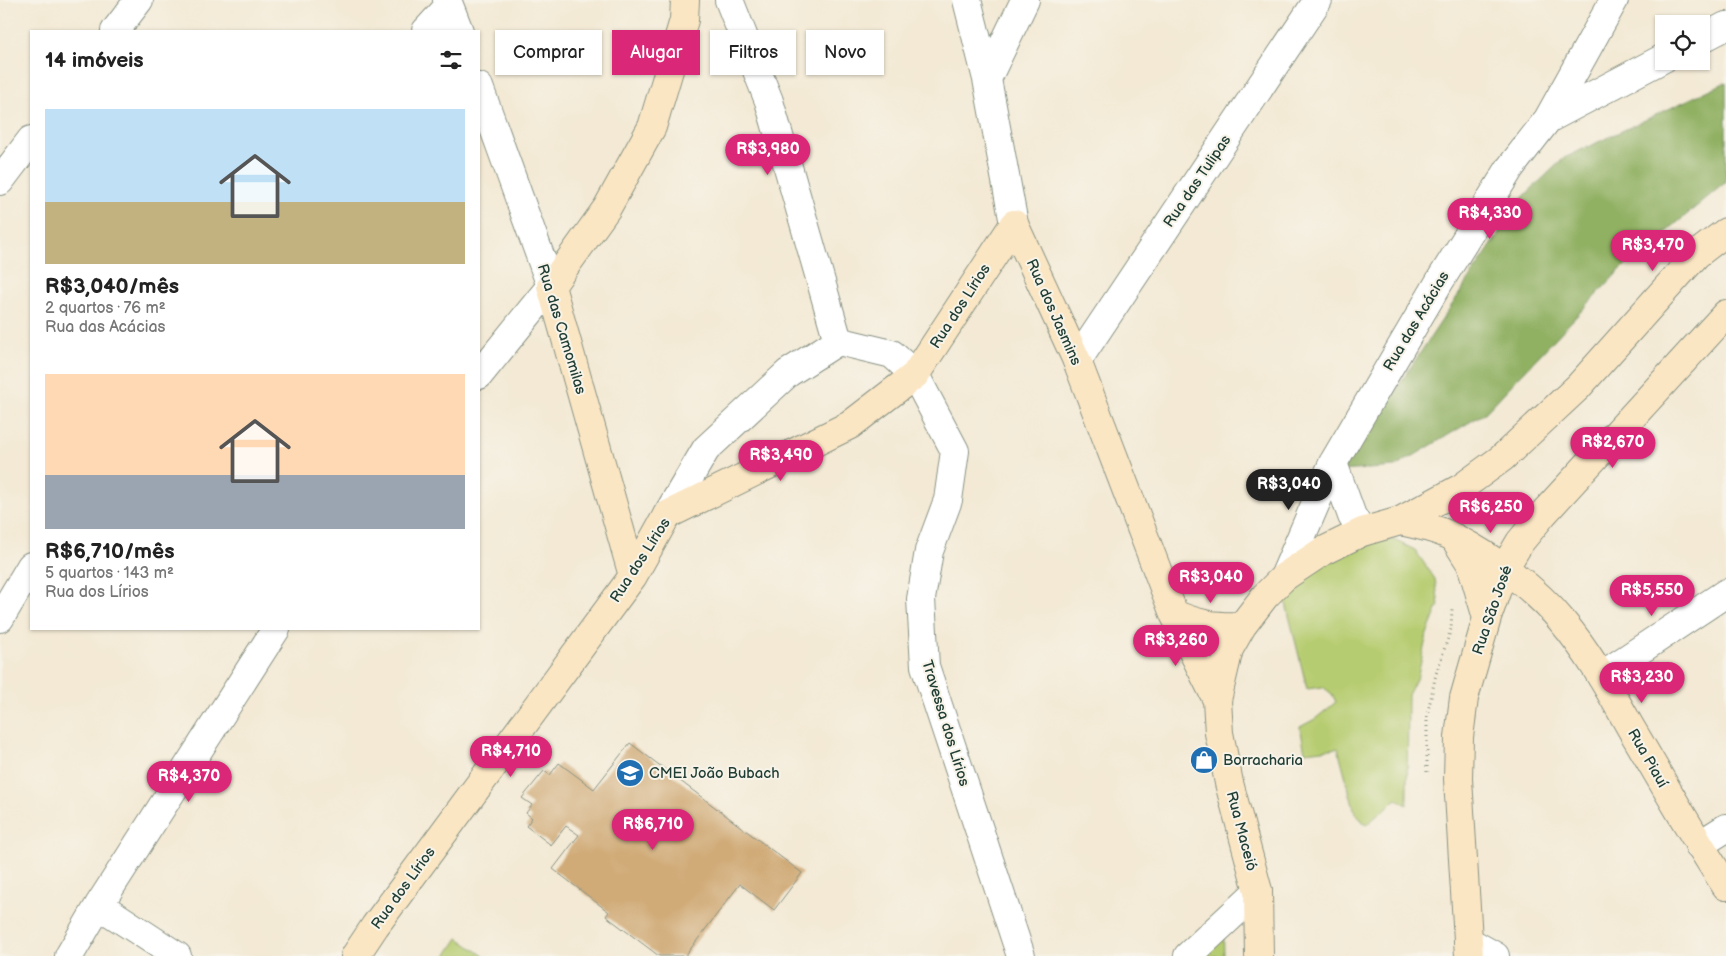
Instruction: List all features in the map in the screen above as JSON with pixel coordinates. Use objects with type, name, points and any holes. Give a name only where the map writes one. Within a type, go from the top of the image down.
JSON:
[{"type":"street","points":[[116,30],[139,0]]},
{"type":"street","points":[[480,374],[551,286],[607,208],[652,127],[684,20],[685,0]]},
{"type":"street","points":[[667,515],[706,449],[788,373],[838,341],[769,101],[729,0]]},
{"type":"street","name":"Rua dos Jasmins","points":[[967,0],[987,79],[1014,224],[1077,361],[1174,614],[1217,700]]},
{"type":"street","points":[[987,79],[1025,0]]},
{"type":"street","name":"Rua das Tulipas","points":[[1077,361],[1318,0]]},
{"type":"street","name":"Rua das Acácias","points":[[1284,576],[1333,463],[1441,279],[1510,168],[1548,119],[1614,0]]},
{"type":"street","points":[[427,30],[448,3]]},
{"type":"street","points":[[448,3],[458,30]]},
{"type":"street","points":[[1710,34],[1726,26]]},
{"type":"street","points":[[1548,119],[1655,63]]},
{"type":"street","name":"Rua das Camomilas","points":[[480,90],[551,286],[633,576]]},
{"type":"street","points":[[0,181],[30,141]]},
{"type":"street","name":"Rua dos Lírios","points":[[355,956],[380,918],[633,576],[667,515],[850,425],[915,375],[1014,224]]},
{"type":"street","points":[[1284,576],[1323,551],[1362,532],[1400,521],[1461,488],[1502,458],[1578,387],[1697,254],[1726,232]]},
{"type":"street","name":"Rua São José","points":[[1468,949],[1458,779],[1459,737],[1464,698],[1487,618],[1504,569],[1520,542],[1543,514],[1726,314]]},
{"type":"street","name":"Travessa dos Lírios","points":[[838,341],[892,354],[915,375],[955,451],[948,500],[929,551],[921,599],[925,666],[1021,956]]},
{"type":"street","points":[[1333,463],[1352,516],[1362,532]]},
{"type":"street","name":"Rua Piauí","points":[[1400,521],[1429,528],[1454,537],[1504,569],[1540,598],[1563,621],[1601,676],[1699,845],[1726,886]]},
{"type":"street","points":[[1454,537],[1471,564],[1487,618]]},
{"type":"street","points":[[0,618],[30,568]]},
{"type":"street","name":"Rua Maceió","points":[[1259,956],[1258,891],[1229,783],[1219,733],[1217,700],[1229,649],[1242,626],[1265,596],[1284,576]]},
{"type":"street","points":[[1601,676],[1726,593]]},
{"type":"street","points":[[1174,614],[1196,623],[1218,627],[1242,626]]},
{"type":"street","points":[[69,956],[99,904],[275,630]]},
{"type":"street","points":[[1699,845],[1726,828]]},
{"type":"street","points":[[1188,956],[1258,891]]},
{"type":"street","points":[[99,904],[177,956]]},
{"type":"street","points":[[1468,949],[1495,956]]},
{"type":"green space","points":[[1726,82],[1726,182],[1619,271],[1485,413],[1395,467],[1342,471],[1524,196],[1564,158]]},
{"type":"green space","points":[[1377,540],[1394,540],[1415,550],[1435,579],[1439,605],[1427,634],[1418,675],[1408,695],[1407,805],[1397,799],[1366,825],[1355,813],[1338,748],[1305,752],[1300,727],[1315,719],[1336,702],[1332,694],[1323,687],[1307,689],[1281,583]]},
{"type":"green space","points":[[1223,919],[1224,956],[1186,956]]},
{"type":"green space","points":[[458,938],[484,956],[446,956]]},
{"type":"building","points":[[630,743],[802,873],[774,910],[740,884],[685,956],[659,956],[606,916],[609,912],[553,869],[579,835],[566,826],[551,845],[526,826],[532,818],[526,813],[532,805],[522,798],[544,771],[550,775],[559,763],[594,789]]},
{"type":"place","name":"Borracharia","points":[[1204,760]]},
{"type":"place","name":"CMEI João Bubach","points":[[630,773]]}]
